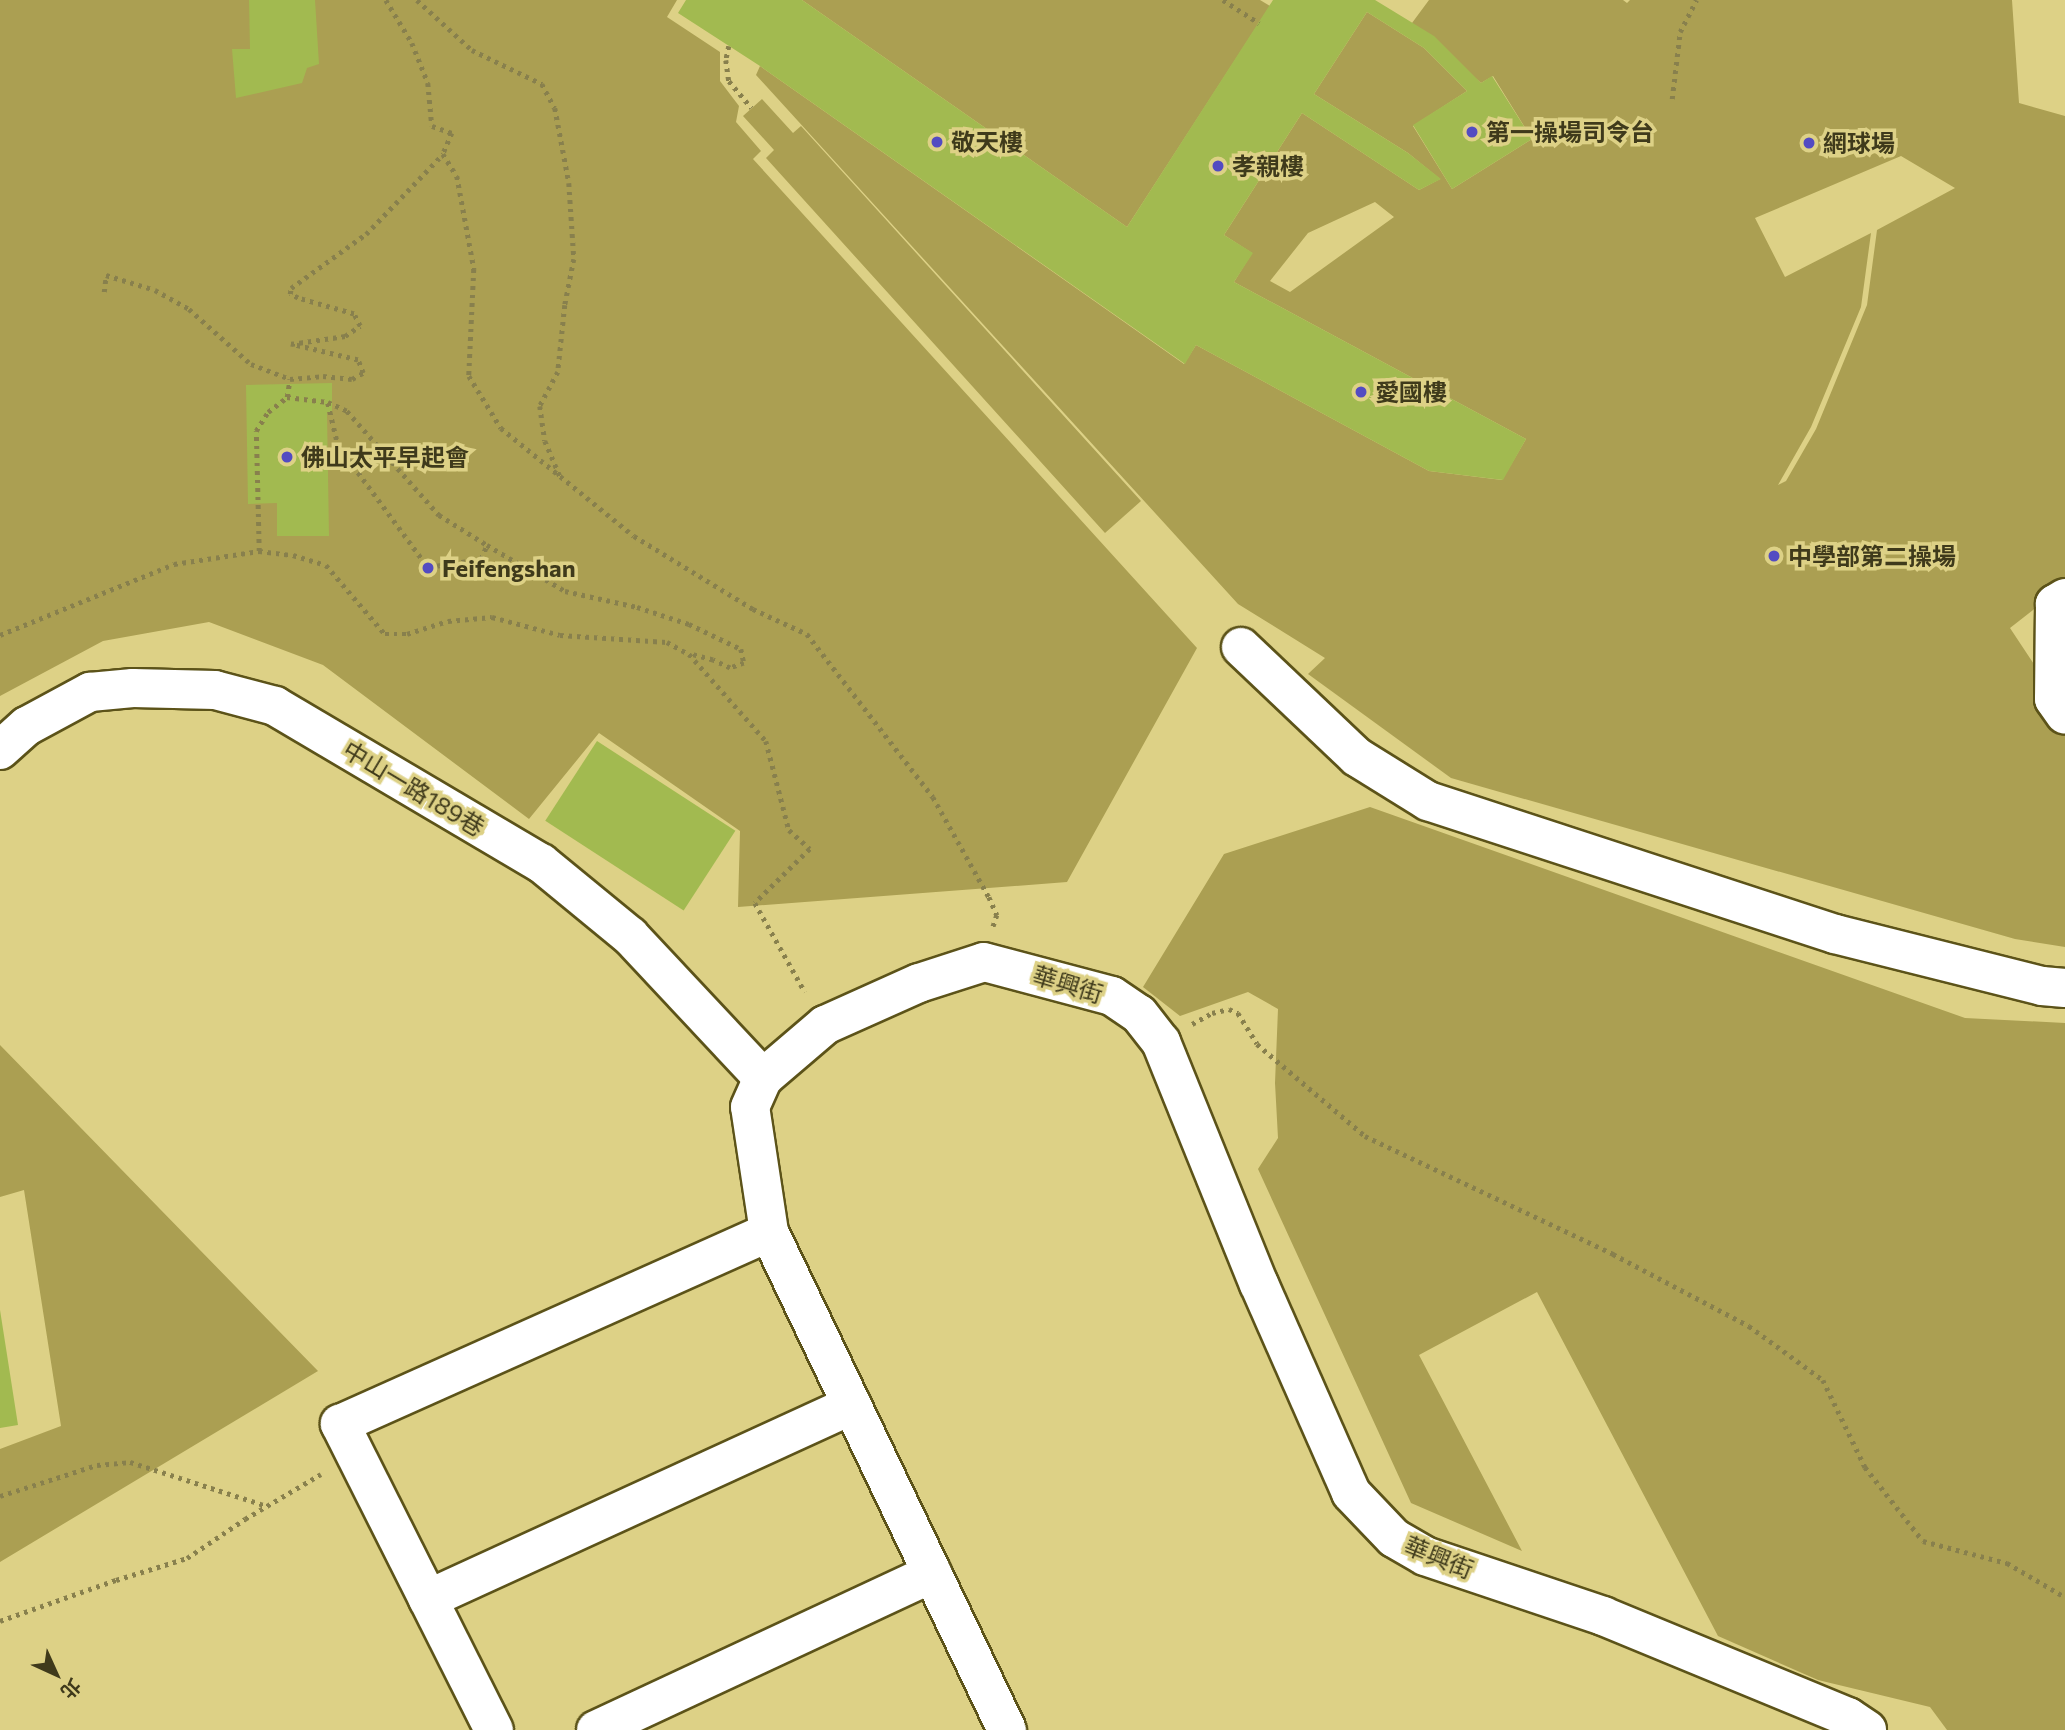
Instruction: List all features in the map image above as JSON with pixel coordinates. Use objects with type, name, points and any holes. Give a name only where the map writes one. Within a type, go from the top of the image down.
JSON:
[{"type":"street","points":[[2065,598],[2055,604],[2054,699],[2065,715]]},
{"type":"street","points":[[1241,647],[1357,757],[1428,801],[1835,934],[2042,986],[2065,988]]},
{"type":"street","name":"中山一路189巷","points":[[0,750],[27,726],[90,692],[133,688],[215,690],[275,706],[541,863],[630,936],[763,1078]]},
{"type":"street","points":[[984,962],[919,984],[825,1025],[763,1078],[750,1107],[769,1232],[1007,1730]]},
{"type":"street","name":"華興街","points":[[984,962],[1112,996],[1139,1014],[1161,1042],[1259,1284],[1350,1493],[1394,1538],[1425,1556],[1603,1616],[1848,1717],[1867,1730]]},
{"type":"street","points":[[494,1730],[340,1424],[769,1232]]},
{"type":"street","points":[[428,1599],[852,1405]]},
{"type":"street","points":[[596,1730],[932,1573]]},
{"type":"path","points":[[104,292],[106,275],[155,290],[189,309],[251,364],[290,379],[323,376],[352,379],[363,373],[358,360],[292,344],[345,336],[360,326],[354,314],[290,294],[291,288],[366,234],[443,154],[452,133],[432,126],[429,83],[412,43],[386,0]]},
{"type":"path","points":[[417,0],[472,50],[542,84],[555,108],[569,183],[574,258],[565,305],[558,372],[540,406],[545,441],[561,480]]},
{"type":"path","points":[[1223,0],[1259,23]]},
{"type":"path","points":[[1672,99],[1680,32],[1696,0]]},
{"type":"path","points":[[729,46],[726,60],[729,81],[752,108]]},
{"type":"path","points":[[443,154],[457,176],[474,270],[469,376],[501,428],[561,480],[634,536],[691,574],[753,610],[807,634],[933,797],[989,897],[997,915],[984,962]]},
{"type":"path","points":[[259,551],[256,431],[268,412],[287,397],[290,379]]},
{"type":"path","points":[[0,635],[174,564],[259,551],[293,555],[326,565],[386,635],[407,634],[448,621],[492,617],[560,635],[667,642],[689,654],[730,668],[744,663],[741,649],[689,624],[638,607],[565,591],[439,515],[347,411],[328,402],[287,397]]},
{"type":"path","points":[[328,402],[338,445],[428,567],[481,559],[487,545]]},
{"type":"path","points":[[689,654],[766,741],[789,830],[810,849],[755,903],[825,1025]]},
{"type":"path","points":[[1161,1042],[1212,1013],[1229,1009],[1238,1013],[1257,1044],[1365,1136],[1613,1254],[1749,1326],[1824,1380],[1865,1467],[1923,1541],[2007,1563],[2065,1597]]},
{"type":"path","points":[[0,1621],[187,1558],[355,1453]]},
{"type":"path","points":[[0,1496],[97,1465],[130,1462],[267,1506]]},
{"type":"shaded area","points":[[0,0],[677,0],[667,17],[720,52],[720,81],[739,106],[736,122],[761,151],[753,159],[1197,648],[1067,882],[738,907],[740,831],[599,733],[529,819],[323,665],[209,622],[103,641],[0,696]]},
{"type":"shaded area","points":[[802,0],[1260,0],[1270,6],[1127,227]]},
{"type":"shaded area","points":[[1429,0],[1623,0],[1627,3],[1630,0],[2012,0],[2019,103],[2065,116],[2065,585],[2010,628],[2065,711],[2065,947],[2015,939],[1451,778],[1308,674],[1325,658],[1238,604],[756,75],[760,66],[1184,364],[1196,345],[1429,471],[1502,480],[1526,439],[1234,282],[1252,253],[1224,235],[1302,113],[1419,190],[1440,179],[1408,153],[1314,94],[1367,12],[1424,48],[1467,91],[1413,126],[1452,189],[1532,139],[1493,76],[1481,83],[1412,23]],"holes":[[[1901,156],[1955,188],[1877,230],[1867,305],[1816,429],[1786,481],[1778,485],[1811,427],[1861,307],[1871,233],[1785,277],[1755,218]],[[1375,202],[1394,217],[1290,292],[1270,281],[1308,233]]]},
{"type":"shaded area","points":[[762,99],[793,133],[801,126],[1141,501],[1105,533],[766,158],[774,150],[743,116]]},
{"type":"shaded area","points":[[1370,807],[1965,1018],[2065,1023],[2065,1730],[1947,1730],[1930,1707],[1818,1680],[1718,1636],[1537,1292],[1419,1355],[1522,1551],[1411,1503],[1258,1169],[1278,1138],[1275,1083],[1278,1009],[1248,992],[1180,1016],[1143,987],[1224,854]]},
{"type":"shaded area","points":[[0,1045],[318,1371],[0,1562],[0,1449],[61,1426],[24,1190],[0,1197]]},
{"type":"building","points":[[249,0],[315,0],[319,64],[307,68],[302,83],[236,98],[232,49],[250,49]]},
{"type":"building","points":[[686,0],[802,0],[1127,227],[1273,0],[1375,0],[1434,36],[1481,83],[1492,76],[1532,139],[1452,189],[1413,125],[1467,91],[1424,48],[1367,12],[1314,94],[1408,153],[1441,179],[1419,190],[1302,113],[1224,235],[1253,253],[1234,282],[1526,439],[1503,480],[1429,471],[1196,345],[1185,364],[760,66],[678,13]]},
{"type":"building","name":"佛山太平早起會","points":[[332,383],[332,412],[327,412],[329,536],[277,536],[277,503],[248,504],[246,385]]},
{"type":"building","points":[[597,741],[735,831],[684,911],[545,821]]},
{"type":"building","points":[[0,1310],[18,1425],[0,1428]]},
{"type":"place","name":"第一操場司令台","points":[[1472,132]]},
{"type":"place","name":"敬天樓","points":[[937,142]]},
{"type":"place","name":"網球場","points":[[1809,143]]},
{"type":"place","name":"孝親樓","points":[[1218,166]]},
{"type":"place","name":"愛國樓","points":[[1361,392]]},
{"type":"place","name":"佛山太平早起會","points":[[287,457]]},
{"type":"place","name":"中學部第二操場","points":[[1774,556]]},
{"type":"place","name":"Feifengshan","points":[[428,568]]}]
